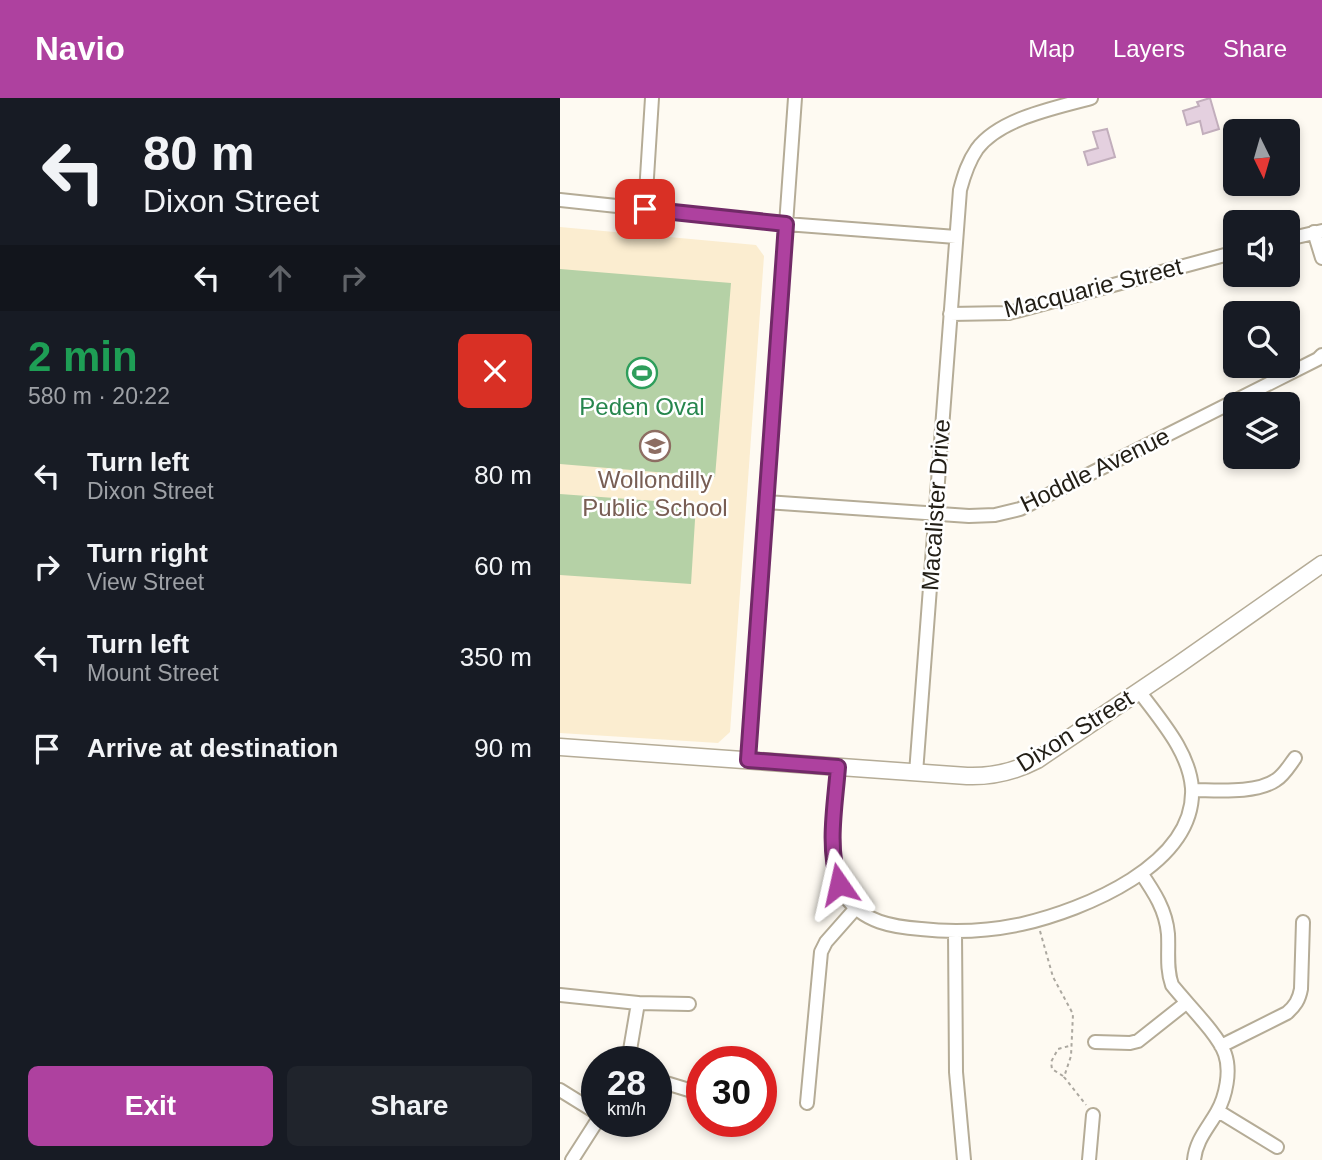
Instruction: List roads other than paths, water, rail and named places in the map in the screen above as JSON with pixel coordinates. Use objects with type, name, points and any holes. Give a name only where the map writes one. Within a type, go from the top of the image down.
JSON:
[{"type":"street","points":[[645,209],[652,98]]},
{"type":"street","points":[[748,760],[795,98]]},
{"type":"street","name":"Macalister Drive","points":[[916,773],[960,190],[966,168],[978,148],[996,132],[1016,121],[1090,98]]},
{"type":"street","points":[[560,200],[786,224],[956,237]]},
{"type":"street","points":[[1300,236],[1318,231],[1322,258]]},
{"type":"street","name":"Macquarie Street","points":[[950,314],[1009,313],[1223,256]]},
{"type":"street","name":"Hoddle Avenue","points":[[766,502],[982,516],[1020,509],[1322,355]]},
{"type":"street","name":"Dixon Street","points":[[560,747],[978,777],[1000,775],[1037,760],[1322,564]]},
{"type":"street","points":[[838,767],[833,859],[839,884],[856,908],[887,925],[932,930],[995,928],[1037,920],[1066,911],[1115,889],[1141,873],[1165,854],[1177,840],[1187,816],[1192,790],[1187,764],[1139,691]]},
{"type":"street","points":[[1192,790],[1246,790],[1262,787],[1276,781],[1295,758]]},
{"type":"street","points":[[1141,873],[1158,897],[1165,914],[1168,932],[1168,975],[1172,985],[1221,1046],[1225,1055],[1227,1066],[1224,1098],[1200,1138],[1194,1160]]},
{"type":"street","points":[[807,1103],[821,952],[826,942],[856,908]]},
{"type":"street","points":[[1221,1046],[1287,1013],[1295,1006],[1301,989],[1303,922]]},
{"type":"street","points":[[955,931],[956,1072],[964,1160]]},
{"type":"street","points":[[560,995],[638,1003],[689,1004]]},
{"type":"street","points":[[631,1046],[638,1003]]},
{"type":"street","points":[[1095,1042],[1138,1041],[1186,1003]]},
{"type":"street","points":[[560,1090],[581,1103]]},
{"type":"street","points":[[1218,1111],[1277,1147]]},
{"type":"street","points":[[1089,1160],[1093,1115]]},
{"type":"street","points":[[572,1160],[587,1137]]},
{"type":"place","name":"Peden Oval","points":[[642,373]]},
{"type":"place","name":"Wollondilly Public School","points":[[655,446]]}]
